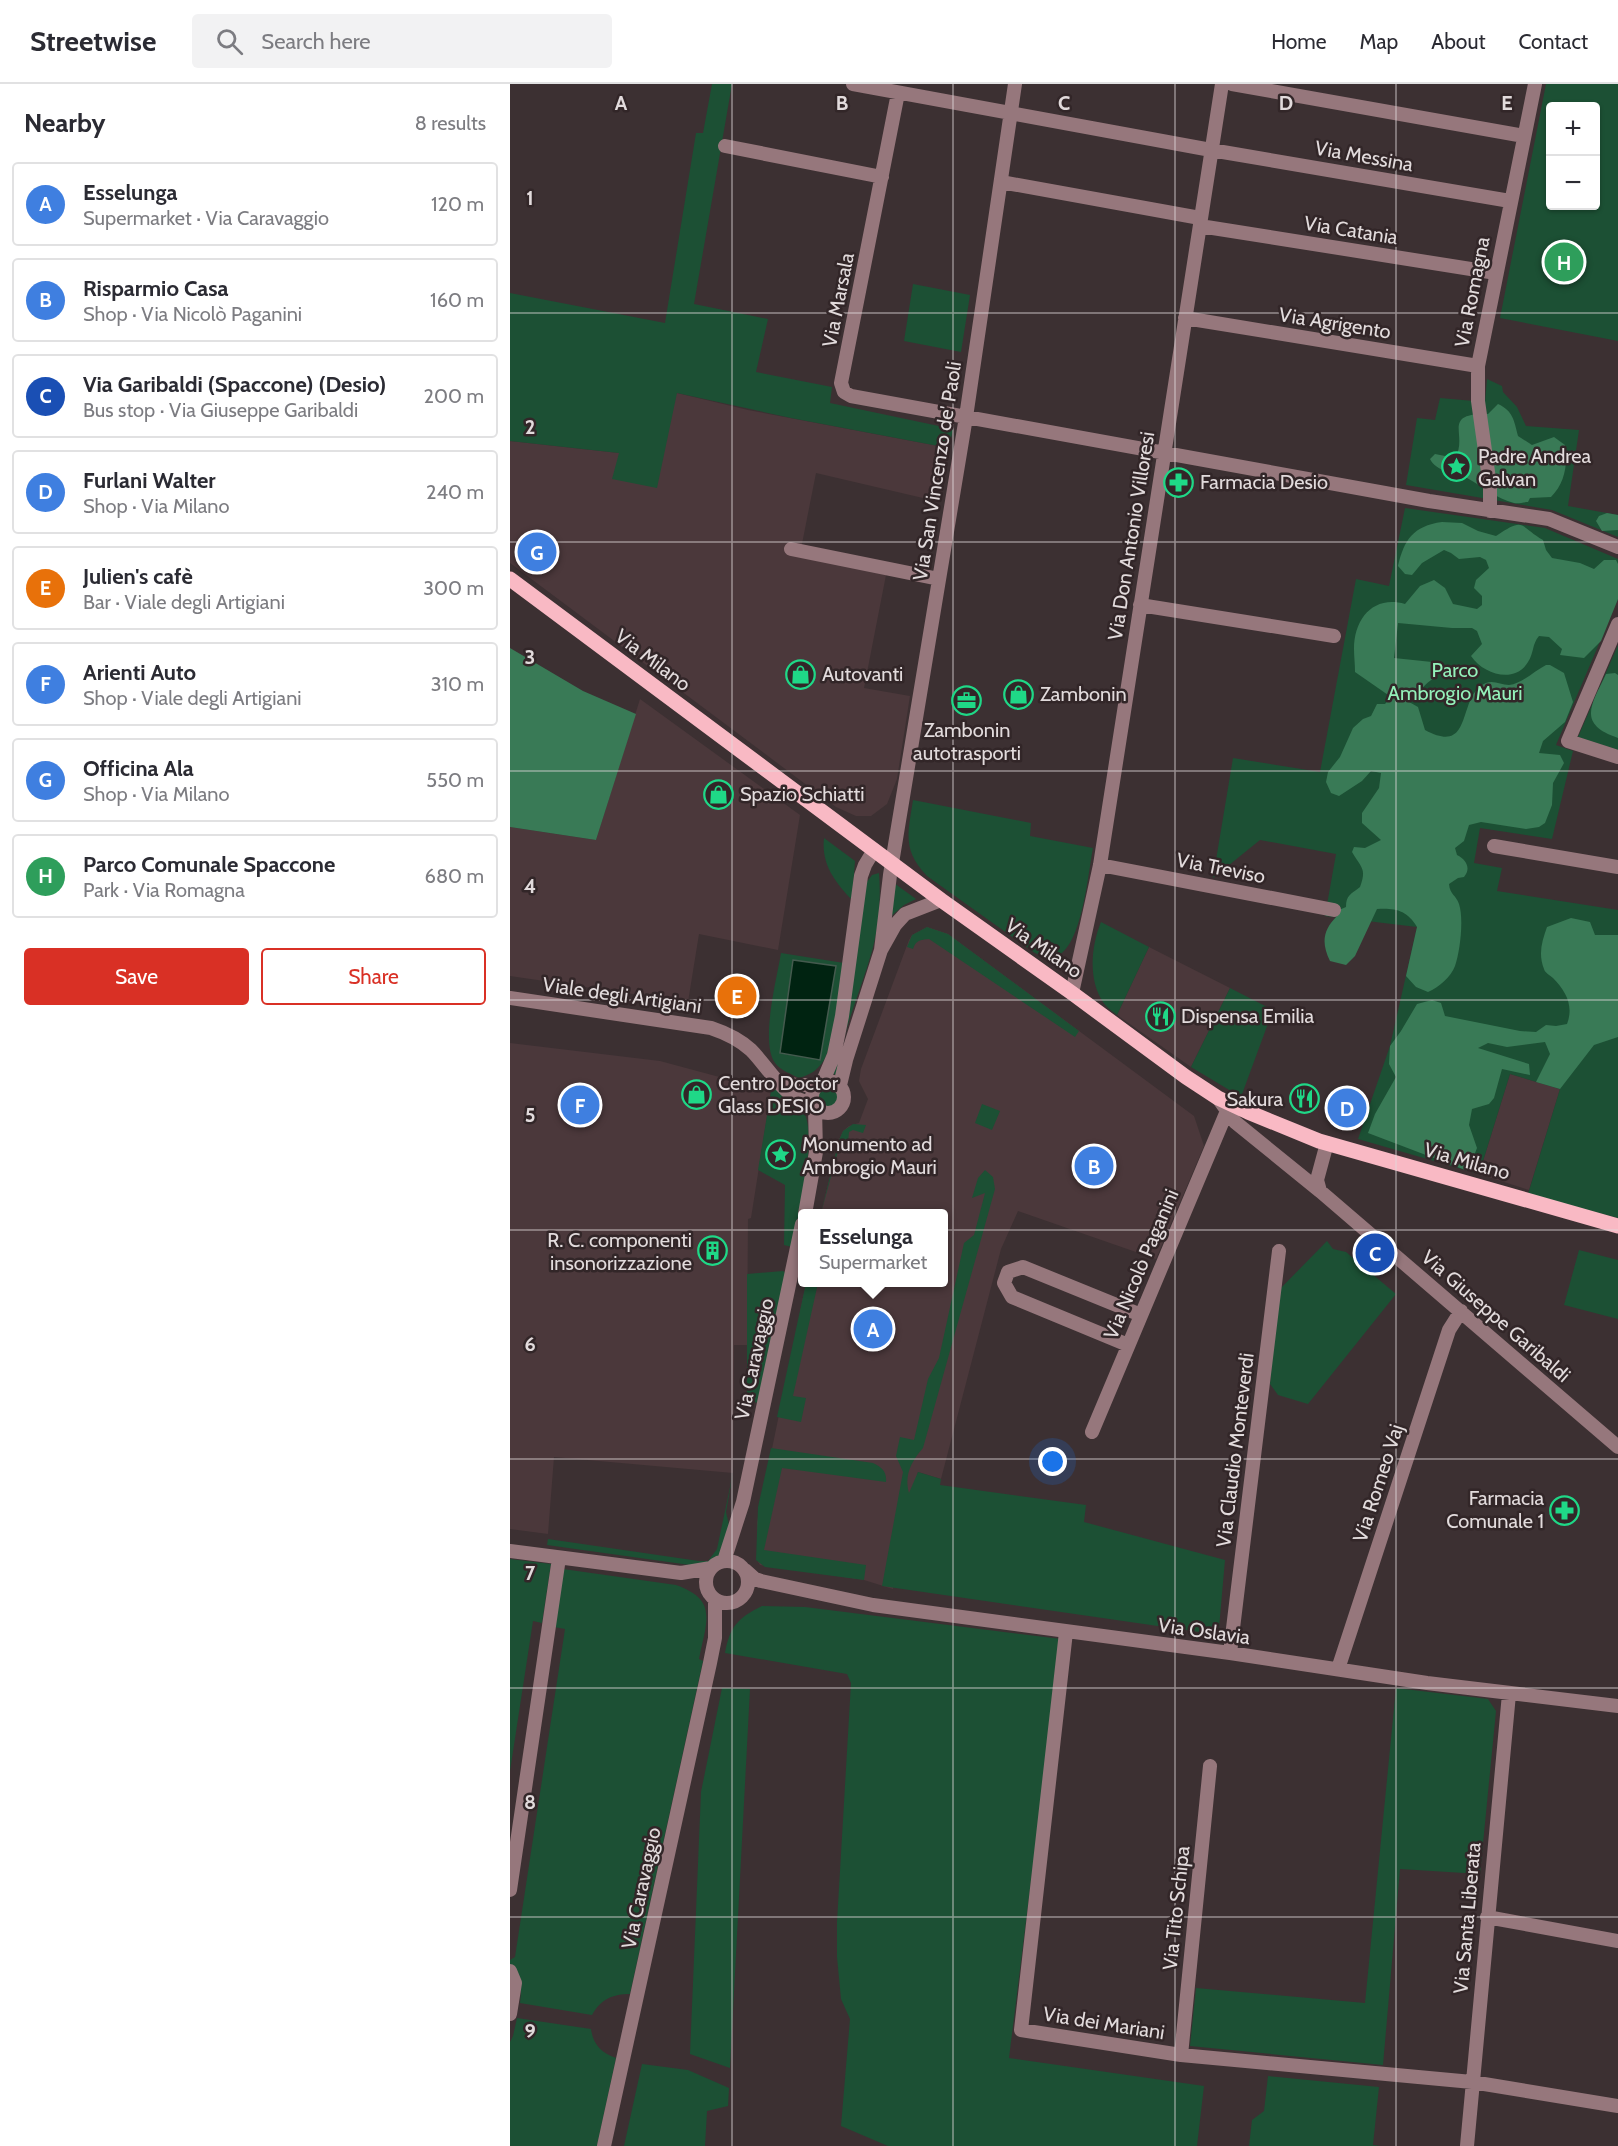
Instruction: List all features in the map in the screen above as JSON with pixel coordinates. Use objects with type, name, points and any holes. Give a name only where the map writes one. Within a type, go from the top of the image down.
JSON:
[{"type":"main road","name":"Via Milano","points":[[510,579],[892,864],[1223,1104],[1327,1143],[1618,1226]]},
{"type":"street","name":"Via Messina","points":[[854,84],[1212,150],[1510,201]]},
{"type":"street","name":"Via San Vincenzo de' Paoli","points":[[892,864],[966,417],[1015,84]]},
{"type":"street","name":"Via Don Antonio Villoresi","points":[[1072,993],[1100,865],[1222,84]]},
{"type":"street","points":[[1232,84],[1524,136]]},
{"type":"street","name":"Via Romagna","points":[[1490,511],[1490,486],[1478,401],[1478,366],[1535,84]]},
{"type":"street","name":"Via Marsala","points":[[898,93],[841,383],[844,392],[851,396],[966,417]]},
{"type":"street","points":[[725,146],[882,177]]},
{"type":"street","name":"Via Catania","points":[[1001,182],[1200,222],[1496,273]]},
{"type":"street","name":"Via Agrigento","points":[[1185,318],[1478,366]]},
{"type":"street","points":[[966,417],[1402,496],[1549,519],[1618,547]]},
{"type":"street","points":[[791,549],[939,579]]},
{"type":"street","points":[[1140,605],[1334,636]]},
{"type":"street","points":[[1618,624],[1568,741],[1618,757]]},
{"type":"street","points":[[1494,846],[1618,867]]},
{"type":"street","points":[[806,1209],[816,1152],[813,1091],[820,1083],[834,1054],[842,1016],[861,876],[874,850]]},
{"type":"street","points":[[809,1194],[826,1130],[844,1101],[840,1086],[881,950],[892,864]]},
{"type":"street","name":"Via Treviso","points":[[1100,865],[1334,910]]},
{"type":"street","points":[[881,950],[904,914],[941,900]]},
{"type":"street","name":"Viale degli Artigiani","points":[[510,998],[711,1028],[744,1044],[790,1094],[803,1102],[814,1105]]},
{"type":"street","points":[[779,1082],[796,1085],[833,1082],[840,1086]]},
{"type":"street","name":"Via Giuseppe Garibaldi","points":[[1223,1104],[1234,1122],[1320,1191],[1618,1447]]},
{"type":"street","name":"Via Nicolò Paganini","points":[[1092,1432],[1141,1315],[1223,1104]]},
{"type":"street","points":[[814,1105],[825,1113],[836,1111]]},
{"type":"street","points":[[1320,1191],[1317,1179],[1327,1143]]},
{"type":"street","name":"Via Caravaggio","points":[[724,1561],[743,1502],[798,1243]]},
{"type":"street","name":"Via Claudio Monteverdi","points":[[1230,1653],[1279,1251]]},
{"type":"street","points":[[1128,1346],[1012,1297],[1004,1283],[1008,1272],[1023,1267],[1141,1315]]},
{"type":"street","name":"Via Romeo Vaj","points":[[1338,1669],[1449,1330],[1461,1311]]},
{"type":"street","name":"Via Caravaggio","points":[[742,1567],[740,1533],[743,1502]]},
{"type":"street","points":[[510,1551],[681,1573],[711,1568],[724,1561],[742,1567],[749,1583],[744,1596],[731,1604],[720,1603],[706,1587],[681,1573]]},
{"type":"street","points":[[510,1890],[559,1558]]},
{"type":"street","name":"Via Oslavia","points":[[742,1567],[755,1579],[873,1605],[1230,1653],[1509,1694],[1618,1706]]},
{"type":"street","points":[[706,1587],[711,1568]]},
{"type":"street","name":"Via Oslavia","points":[[744,1596],[764,1589],[785,1587]]},
{"type":"street","name":"Via Caravaggio","points":[[604,2146],[715,1638],[715,1600]]},
{"type":"street","name":"Via Caravaggio","points":[[715,1638],[731,1604]]},
{"type":"street","name":"Via dei Mariani","points":[[1066,1632],[1021,2030],[1181,2055],[1472,2082],[1618,2106]]},
{"type":"street","name":"Via Santa Liberata","points":[[1467,2146],[1509,1694]]},
{"type":"street","name":"Via Tito Schipa","points":[[1181,2055],[1210,1766]]},
{"type":"street","points":[[1487,1917],[1618,1941]]},
{"type":"street","points":[[510,1971],[515,1983],[510,2014]]},
{"type":"shaded area","points":[[677,393],[748,410],[949,448],[940,502],[816,473],[800,554],[886,575],[864,688],[910,696],[897,779],[887,804],[871,816],[856,816],[836,807],[510,563],[510,441],[619,453]]},
{"type":"shaded area","points":[[1498,404],[1510,413],[1518,436],[1532,445],[1554,437],[1565,445],[1564,473],[1560,486],[1551,497],[1530,498],[1528,502],[1514,503],[1467,478],[1437,467],[1430,459],[1435,454],[1455,458],[1460,421],[1473,415],[1488,414]]},
{"type":"shaded area","points":[[1607,513],[1618,515],[1618,530],[1602,531],[1596,521],[1599,516]]},
{"type":"shaded area","points":[[1442,522],[1462,523],[1496,536],[1512,526],[1521,525],[1543,540],[1552,558],[1580,563],[1594,569],[1604,560],[1616,560],[1618,599],[1601,641],[1584,658],[1560,655],[1562,649],[1549,637],[1539,636],[1528,662],[1522,669],[1508,675],[1491,672],[1471,656],[1482,644],[1477,631],[1472,628],[1398,623],[1394,658],[1432,662],[1434,678],[1416,694],[1402,698],[1418,707],[1425,730],[1441,736],[1451,736],[1463,721],[1471,699],[1486,683],[1514,684],[1546,665],[1564,673],[1573,702],[1565,722],[1543,741],[1539,753],[1560,755],[1564,763],[1553,783],[1552,805],[1545,823],[1539,827],[1526,829],[1481,822],[1469,825],[1464,841],[1455,848],[1457,855],[1465,862],[1467,868],[1464,877],[1449,884],[1460,910],[1461,935],[1458,953],[1455,966],[1448,978],[1428,992],[1416,987],[1406,976],[1417,927],[1400,911],[1377,909],[1355,956],[1346,965],[1330,961],[1325,948],[1325,937],[1329,926],[1337,916],[1325,916],[1346,907],[1348,897],[1360,887],[1362,881],[1362,868],[1352,852],[1354,847],[1365,848],[1381,840],[1362,823],[1362,813],[1379,788],[1381,773],[1371,771],[1362,781],[1339,796],[1331,793],[1326,782],[1328,772],[1340,757],[1353,728],[1363,719],[1371,716],[1377,704],[1385,704],[1391,697],[1355,672],[1355,638],[1362,619],[1368,612],[1384,603],[1405,604],[1420,586],[1434,580],[1445,588],[1453,604],[1477,609],[1482,605],[1482,596],[1474,588],[1476,580],[1489,568],[1486,560],[1480,557],[1459,559],[1444,550],[1422,563],[1412,575],[1405,574],[1398,566],[1403,549],[1411,536],[1424,527]]},
{"type":"shaded area","points":[[510,648],[583,691],[636,714],[596,840],[510,827]]},
{"type":"shaded area","points":[[1606,674],[1618,675],[1618,738],[1596,726],[1591,712]]},
{"type":"shaded area","points":[[640,699],[800,815],[778,950],[699,934],[688,1002],[510,976],[510,827],[596,840]]},
{"type":"shaded area","points":[[1571,918],[1590,922],[1595,935],[1618,935],[1618,1037],[1594,1045],[1560,1089],[1536,1082],[1550,1054],[1545,1042],[1507,1047],[1488,1043],[1478,1048],[1529,1064],[1530,1075],[1502,1069],[1494,1098],[1489,1104],[1472,1109],[1469,1125],[1477,1148],[1468,1171],[1368,1133],[1375,1114],[1396,1077],[1389,1064],[1390,1046],[1417,1004],[1432,1000],[1441,1003],[1445,1016],[1520,1031],[1536,1032],[1546,1025],[1567,1024],[1570,1011],[1567,999],[1558,983],[1545,970],[1541,953],[1547,927]]},
{"type":"shaded area","points":[[927,927],[948,934],[1194,1116],[1204,1146],[1156,1259],[1018,1211],[1001,1249],[941,1479],[918,1472],[893,1589],[864,1580],[760,1565],[757,1560],[757,1522],[805,1287],[948,1287],[948,1209],[822,1209],[839,1140],[843,1131],[859,1123],[868,1099],[859,1081],[861,1069],[912,935]]},
{"type":"shaded area","points":[[1149,947],[1230,988],[1191,1067],[1117,1015]]},
{"type":"shaded area","points":[[793,960],[836,966],[820,1060],[780,1053]]},
{"type":"shaded area","points":[[510,1043],[660,1061],[771,1091],[751,1218],[748,1219],[747,1345],[734,1345],[733,1473],[554,1457],[548,1534],[510,1529]]},
{"type":"shaded area","points":[[1510,1074],[1560,1089],[1529,1190],[1479,1174]]},
{"type":"green space","points":[[712,84],[732,84],[694,304],[768,319],[756,372],[832,387],[830,403],[953,429],[949,448],[791,418],[677,393],[657,488],[612,479],[619,453],[510,441],[510,293],[665,323],[696,133],[703,133]]},
{"type":"green space","points":[[1546,84],[1618,84],[1618,341],[1500,318]]},
{"type":"green space","points":[[913,284],[970,295],[961,352],[904,341]]},
{"type":"green space","points":[[1487,379],[1502,386],[1503,392],[1517,407],[1526,426],[1579,430],[1568,506],[1618,515],[1618,537],[1552,510],[1406,485],[1417,418],[1435,420],[1440,398],[1485,402]]},
{"type":"green space","name":"Parco Ambrogio Mauri","points":[[1405,508],[1545,528],[1618,559],[1618,599],[1556,745],[1573,751],[1552,839],[1480,828],[1474,863],[1502,868],[1497,891],[1618,910],[1618,1218],[1528,1194],[1560,1089],[1510,1074],[1479,1174],[1358,1139],[1390,1046],[1417,927],[1325,916],[1336,854],[1260,840],[1213,878],[1233,758],[1320,772],[1356,579],[1389,586]]},
{"type":"green space","points":[[1618,645],[1618,750],[1578,737]]},
{"type":"green space","points":[[913,800],[1031,823],[1030,836],[1093,848],[1082,910],[1071,942],[1063,952],[1053,957],[1035,953],[927,876],[919,867],[910,849],[909,832]]},
{"type":"green space","points":[[824,838],[855,861],[852,900],[830,872],[825,856]]},
{"type":"green space","points":[[879,873],[879,912],[874,942],[847,1027],[837,1075],[829,1073],[864,886],[872,875]]},
{"type":"green space","points":[[894,883],[916,899],[904,905],[889,918]]},
{"type":"green space","points":[[1101,922],[1149,947],[1117,1015],[1103,1002],[1093,973],[1093,952]]},
{"type":"green space","points":[[927,927],[948,934],[1079,1031],[1075,1037],[929,939],[919,941],[913,949],[907,947],[912,935]]},
{"type":"green space","points":[[781,953],[844,963],[837,1013],[828,1052],[816,1069],[799,1078],[786,1072],[775,1063],[769,1040],[771,1009]]},
{"type":"green space","points":[[1230,988],[1273,1010],[1241,1097],[1191,1067]]},
{"type":"green space","points":[[828,1085],[836,1089],[840,1097],[836,1105],[828,1109],[820,1105],[816,1097],[820,1089]]},
{"type":"green space","points":[[774,1088],[798,1104],[807,1123],[808,1157],[792,1247],[784,1245],[785,1185],[758,1170],[771,1091]]},
{"type":"green space","points":[[982,1104],[1000,1111],[992,1130],[975,1123]]},
{"type":"green space","points":[[853,1124],[866,1125],[863,1133],[853,1130],[849,1132],[848,1142],[841,1140],[822,1209],[839,1140],[843,1131]]},
{"type":"green space","points":[[985,1170],[993,1177],[995,1189],[923,1448],[915,1458],[908,1475],[909,1493],[918,1472],[941,1479],[940,1485],[1086,1505],[1084,1522],[1225,1560],[1219,1628],[1213,1634],[882,1586],[903,1472],[896,1456],[900,1437],[914,1440],[928,1379],[939,1358],[964,1243],[974,1235],[985,1193],[972,1198],[978,1178]]},
{"type":"green space","points":[[1327,1241],[1333,1249],[1346,1252],[1396,1294],[1308,1404],[1278,1395],[1270,1384],[1279,1290]]},
{"type":"green space","points":[[1579,1250],[1618,1260],[1618,1319],[1564,1305]]},
{"type":"green space","points":[[783,1271],[786,1273],[758,1403],[747,1400],[747,1274]]},
{"type":"green space","points":[[805,1287],[817,1287],[793,1396],[806,1398],[801,1422],[777,1417]]},
{"type":"green space","points":[[771,1448],[873,1463],[883,1470],[886,1482],[782,1468],[764,1550],[866,1565],[864,1580],[765,1567],[756,1560],[758,1507]]},
{"type":"green space","points":[[733,1473],[726,1512],[730,1529],[715,1563],[697,1566],[547,1545],[548,1539],[708,1561],[717,1549]]},
{"type":"green space","points":[[510,1559],[551,1564],[542,1623],[533,1621],[510,1771]]},
{"type":"green space","points":[[563,1569],[676,1585],[699,1598],[706,1614],[699,1659],[703,1661],[630,1994],[608,1998],[592,2015],[520,2003],[520,1982],[510,1965],[510,1960],[515,1957],[565,1629],[554,1627]]},
{"type":"green space","points":[[762,1606],[805,1607],[1061,1639],[1009,2058],[1204,2086],[1197,2146],[888,2146],[841,2126],[850,2019],[841,1999],[837,1957],[837,1922],[851,1683],[847,1674],[725,1653],[736,1624]]},
{"type":"green space","points":[[722,1688],[750,1689],[730,2068],[690,2054],[701,1792]]},
{"type":"green space","points":[[1396,1688],[1488,1699],[1496,1711],[1480,1874],[1400,1869],[1383,2065],[1190,2046],[1196,1988],[1365,2003]]},
{"type":"green space","points":[[517,2018],[591,2029],[599,2047],[616,2058],[597,2146],[510,2146],[510,2042]]},
{"type":"green space","points":[[642,2064],[688,2070],[729,2088],[728,2106],[707,2111],[705,2146],[624,2146]]},
{"type":"green space","points":[[1268,2076],[1379,2087],[1373,2145],[1380,2146],[1249,2146],[1252,2120],[1264,2111]]},
{"type":"place","name":"Parco Comunale Spaccone","points":[[1564,262]]},
{"type":"place","name":"Padre Andrea Galvan","points":[[1457,467]]},
{"type":"place","name":"Farmacia Desio","points":[[1179,482]]},
{"type":"place","name":"Officina Ala","points":[[537,552]]},
{"type":"place","name":"Autovanti","points":[[801,674]]},
{"type":"place","name":"Zambonin","points":[[1019,694]]},
{"type":"place","name":"Zambonin autotrasporti","points":[[967,700]]},
{"type":"place","name":"Spazio Schiatti","points":[[719,794]]},
{"type":"place","name":"Julien's cafè","points":[[737,996]]},
{"type":"place","name":"Dispensa Emilia","points":[[1160,1016]]},
{"type":"place","name":"Centro Doctor Glass DESIO","points":[[697,1094]]},
{"type":"place","name":"Sakura","points":[[1304,1099]]},
{"type":"place","name":"Arienti Auto","points":[[580,1105]]},
{"type":"place","name":"Furlani Walter","points":[[1347,1108]]},
{"type":"place","name":"Monumento ad Ambrogio Mauri","points":[[781,1155]]},
{"type":"place","name":"Risparmio Casa","points":[[1094,1166]]},
{"type":"place","name":"R. C. componenti insonorizzazione","points":[[713,1251]]},
{"type":"place","name":"Via Garibaldi (Spaccone) (Desio)","points":[[1375,1253]]},
{"type":"place","name":"Esselunga","points":[[873,1329]]},
{"type":"place","name":"Farmacia Comunale 1","points":[[1565,1510]]}]
